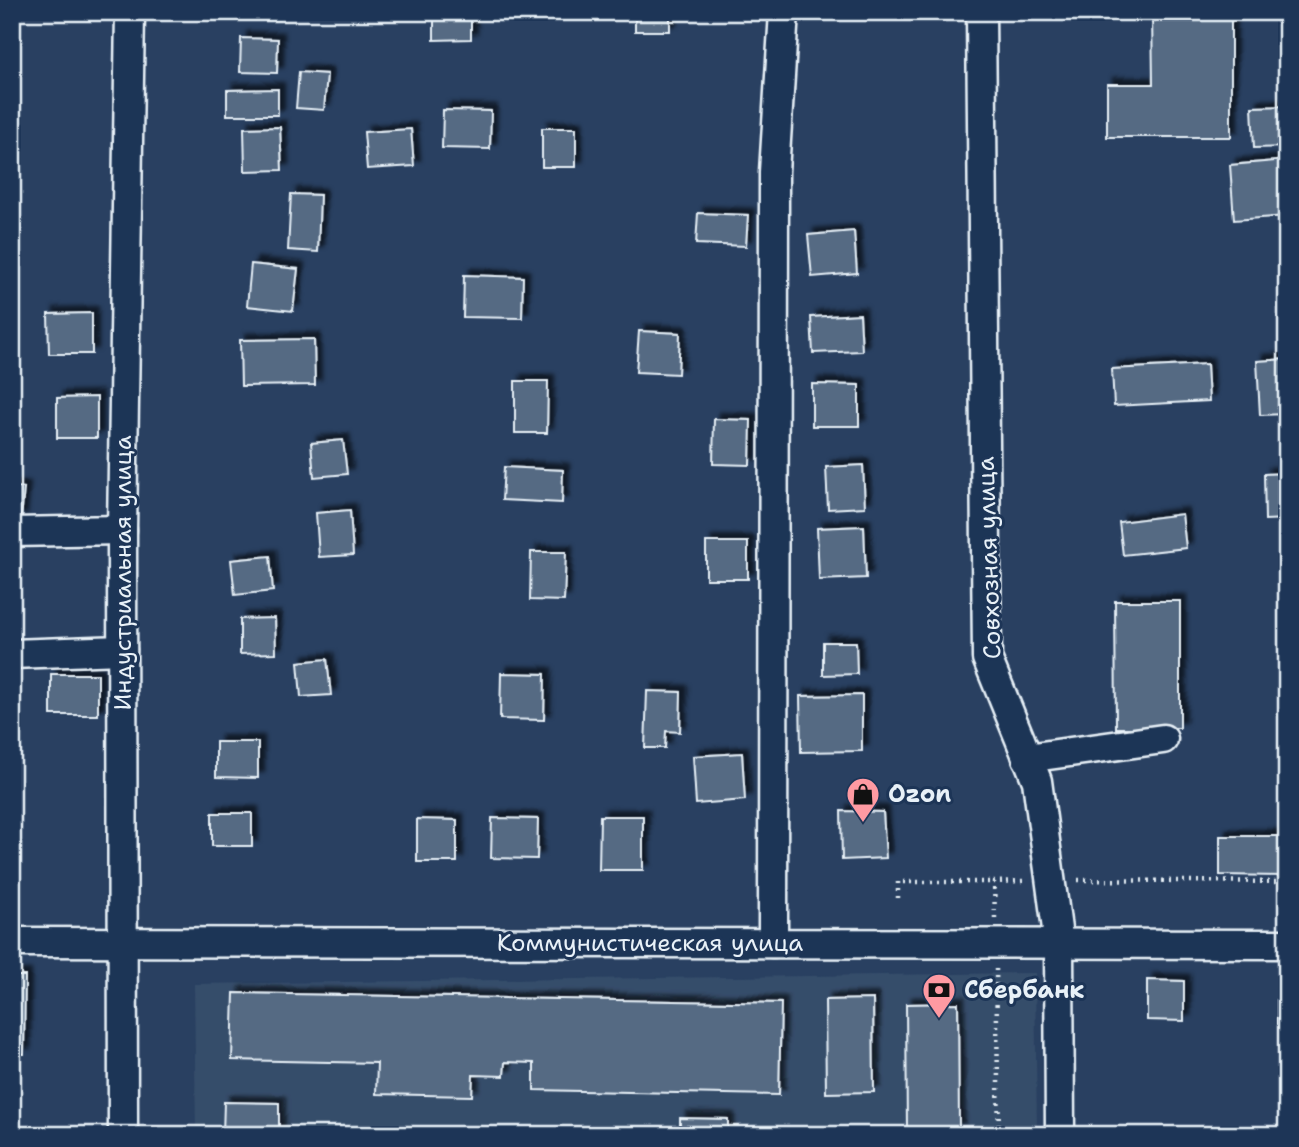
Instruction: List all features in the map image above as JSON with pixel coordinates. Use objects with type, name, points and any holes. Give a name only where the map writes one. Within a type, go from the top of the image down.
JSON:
[{"type":"street","name":"Индустриальная улица","points":[[123,1135],[121,530],[130,12]]},
{"type":"street","points":[[773,943],[774,172],[784,12]]},
{"type":"street","name":"Совхозная улица","points":[[981,12],[987,658],[1037,781],[1059,943],[1060,1135]]},
{"type":"street","points":[[12,532],[121,530]]},
{"type":"street","points":[[12,654],[122,650]]},
{"type":"street","points":[[1027,758],[1163,739]]},
{"type":"street","name":"Коммунистическая улица","points":[[12,942],[1287,944]]},
{"type":"path","points":[[898,898],[898,882],[994,882]]},
{"type":"shaded area","points":[[1035,973],[1037,1135],[196,1135],[194,984]]},
{"type":"building","points":[[244,12],[280,12],[280,19],[244,19]]},
{"type":"building","points":[[434,12],[471,12],[471,39],[434,40]]},
{"type":"building","points":[[635,12],[670,12],[670,31],[635,31]]},
{"type":"building","points":[[795,12],[857,12],[857,18],[795,18]]},
{"type":"building","points":[[1152,12],[1231,12],[1231,137],[1107,137],[1107,84],[1153,84]]},
{"type":"building","points":[[241,38],[278,39],[277,73],[240,72]]},
{"type":"building","points":[[299,72],[327,74],[324,110],[296,108]]},
{"type":"building","points":[[278,89],[278,115],[227,115],[227,90]]},
{"type":"building","points":[[1287,106],[1287,147],[1254,148],[1252,107]]},
{"type":"building","points":[[443,110],[491,111],[490,149],[442,148]]},
{"type":"building","points":[[280,127],[282,170],[245,171],[244,128]]},
{"type":"building","points":[[542,128],[576,128],[576,167],[542,167]]},
{"type":"building","points":[[411,129],[414,166],[367,169],[364,132]]},
{"type":"building","points":[[1287,160],[1287,216],[1234,220],[1230,165]]},
{"type":"building","points":[[291,194],[320,195],[318,252],[288,250]]},
{"type":"building","points":[[698,213],[748,215],[746,246],[696,244]]},
{"type":"building","points":[[854,231],[857,273],[812,277],[808,235]]},
{"type":"building","points":[[251,264],[298,269],[293,311],[247,306]]},
{"type":"building","points":[[464,275],[523,277],[522,318],[463,317]]},
{"type":"building","points":[[92,313],[92,354],[49,354],[48,314]]},
{"type":"building","points":[[860,314],[862,351],[813,353],[811,317]]},
{"type":"building","points":[[639,331],[680,333],[678,374],[636,372]]},
{"type":"building","points":[[314,339],[315,385],[241,386],[240,340]]},
{"type":"building","points":[[1287,359],[1287,414],[1260,415],[1257,361]]},
{"type":"building","points":[[1207,364],[1209,401],[1114,406],[1112,369]]},
{"type":"building","points":[[515,381],[548,381],[547,433],[515,433]]},
{"type":"building","points":[[812,384],[859,385],[859,426],[812,426]]},
{"type":"building","points":[[97,397],[97,438],[57,438],[57,398]]},
{"type":"building","points":[[714,419],[751,420],[750,465],[713,464]]},
{"type":"building","points":[[343,440],[347,474],[314,477],[311,443]]},
{"type":"building","points":[[863,465],[865,507],[828,509],[826,467]]},
{"type":"building","points":[[504,467],[563,470],[562,503],[502,500]]},
{"type":"building","points":[[1287,473],[1287,519],[1265,520],[1264,474]]},
{"type":"building","points":[[12,487],[24,488],[21,519],[12,518]]},
{"type":"building","points":[[350,510],[353,555],[319,557],[316,513]]},
{"type":"building","points":[[1182,514],[1186,548],[1123,555],[1119,522]]},
{"type":"building","points":[[864,526],[866,578],[819,580],[817,528]]},
{"type":"building","points":[[706,542],[748,542],[748,579],[706,579]]},
{"type":"building","points":[[531,552],[566,552],[564,601],[530,600]]},
{"type":"building","points":[[270,556],[273,591],[235,595],[231,560]]},
{"type":"building","points":[[1115,601],[1180,601],[1180,728],[1116,728]]},
{"type":"building","points":[[275,618],[276,653],[240,654],[240,619]]},
{"type":"building","points":[[823,642],[856,642],[857,674],[823,675]]},
{"type":"building","points":[[327,659],[331,695],[301,697],[298,662]]},
{"type":"building","points":[[501,673],[545,674],[544,720],[500,719]]},
{"type":"building","points":[[51,674],[98,674],[98,715],[51,715]]},
{"type":"building","points":[[647,691],[681,692],[680,732],[666,731],[665,748],[645,748]]},
{"type":"building","points":[[862,695],[862,751],[801,752],[800,696]]},
{"type":"building","points":[[216,742],[258,742],[258,778],[216,777]]},
{"type":"building","points":[[742,753],[745,800],[696,804],[693,756]]},
{"type":"building","points":[[841,811],[883,812],[886,858],[842,860]]},
{"type":"building","points":[[212,813],[252,813],[252,846],[212,846]]},
{"type":"building","points":[[600,816],[643,816],[643,870],[599,870]]},
{"type":"building","points":[[1281,816],[1287,816],[1287,876],[1220,875],[1220,836],[1281,836]]},
{"type":"building","points":[[492,818],[538,819],[537,859],[491,858]]},
{"type":"building","points":[[417,819],[457,820],[457,862],[417,862]]},
{"type":"building","points":[[12,976],[25,976],[24,1054],[12,1054]]},
{"type":"building","points":[[1147,980],[1184,981],[1184,1021],[1147,1020]]},
{"type":"building","points":[[1277,986],[1287,987],[1287,1024],[1277,1024]]},
{"type":"building","points":[[234,993],[781,1003],[779,1095],[534,1090],[534,1063],[505,1062],[504,1076],[473,1075],[472,1096],[376,1094],[377,1063],[232,1060]]},
{"type":"building","points":[[873,999],[874,1092],[826,1093],[825,1000]]},
{"type":"building","points":[[958,1003],[959,1129],[907,1131],[906,1004]]},
{"type":"building","points":[[224,1102],[279,1103],[279,1135],[223,1135]]},
{"type":"building","points":[[680,1118],[728,1119],[728,1135],[680,1135]]},
{"type":"place","name":"Ozon","points":[[863,824]]},
{"type":"place","name":"Сбербанк","points":[[939,1020]]}]
